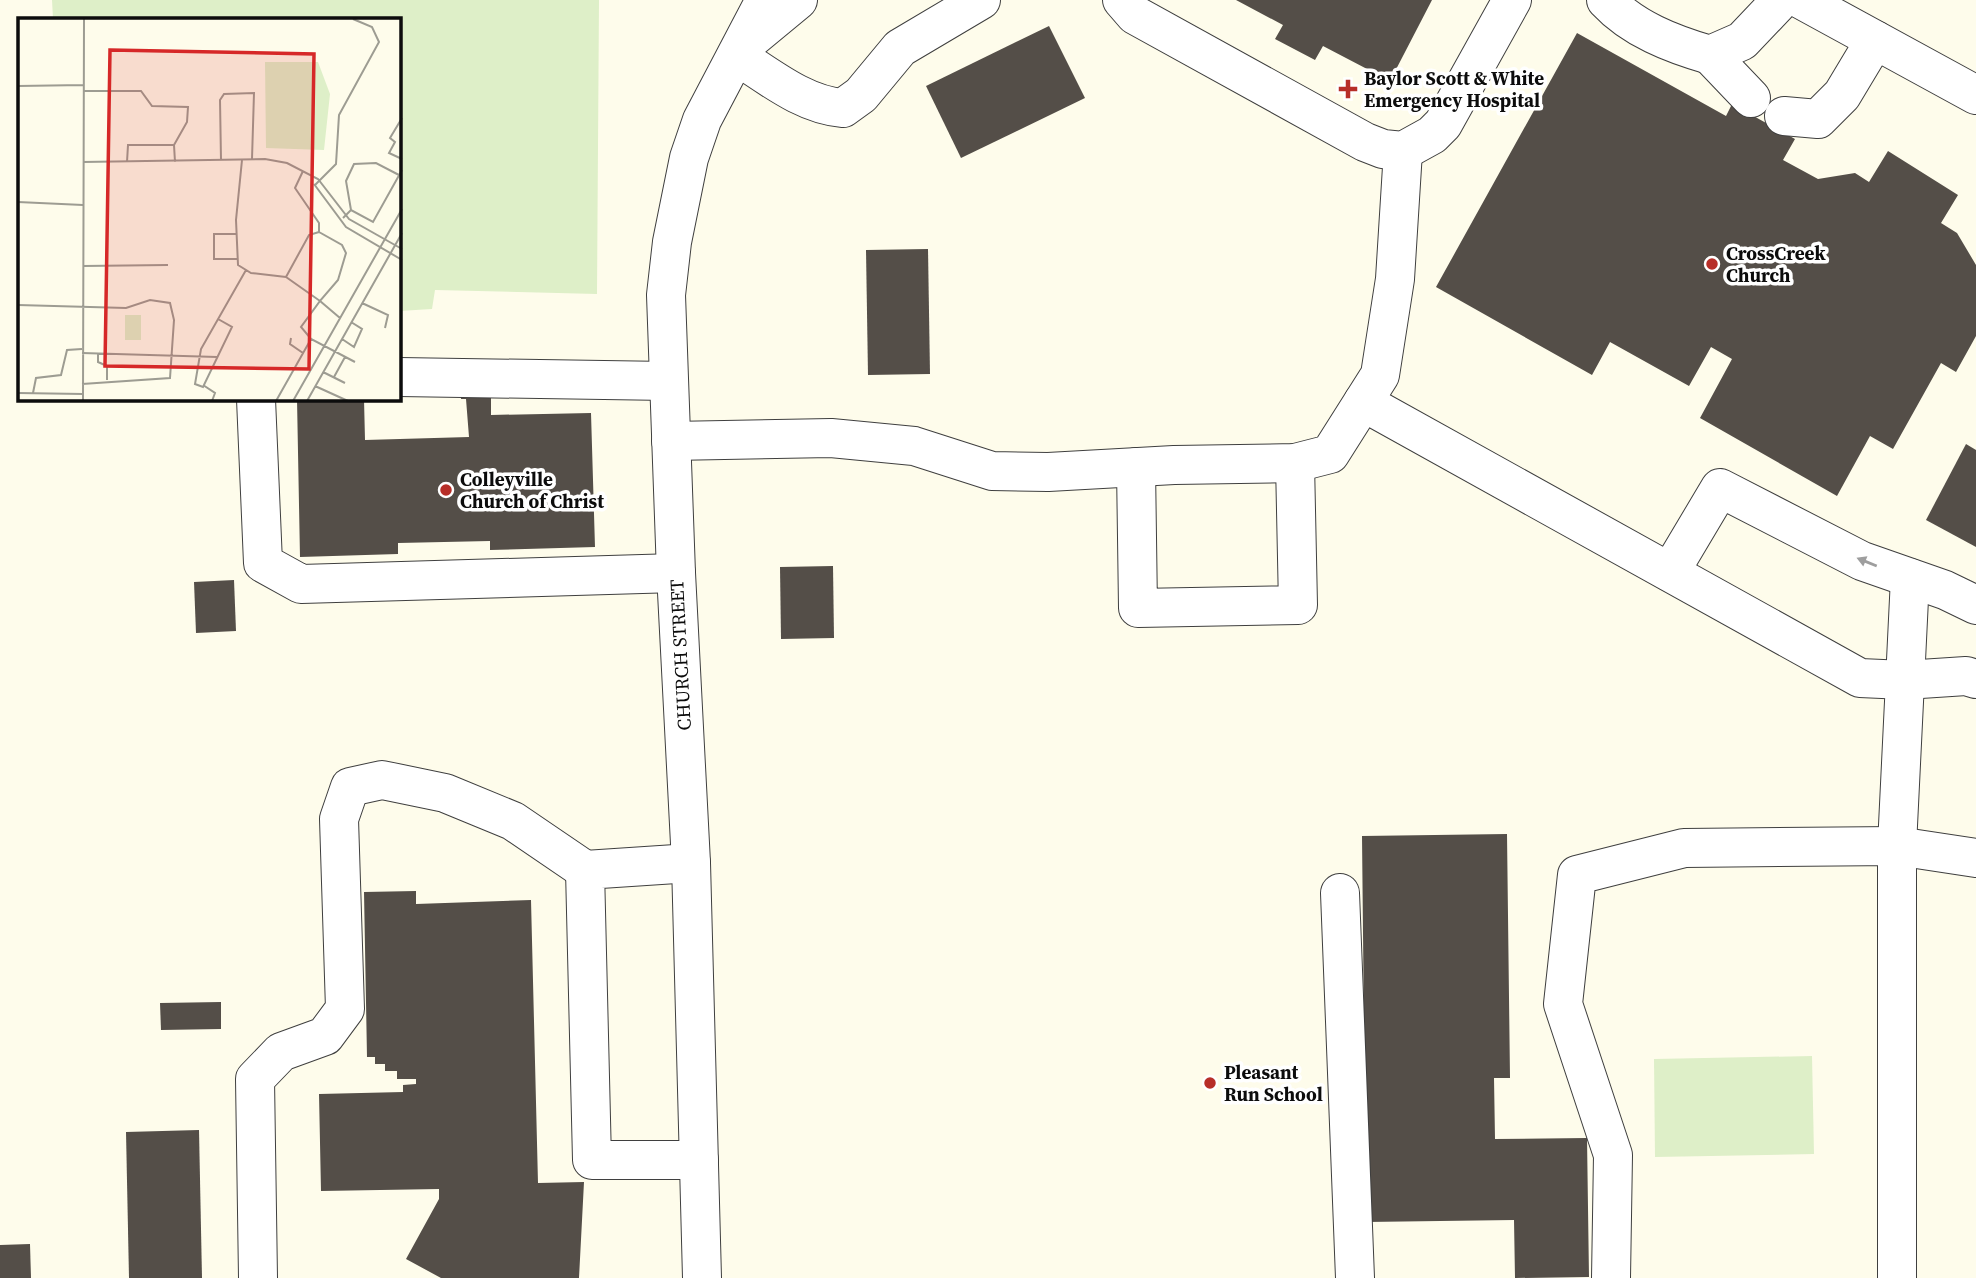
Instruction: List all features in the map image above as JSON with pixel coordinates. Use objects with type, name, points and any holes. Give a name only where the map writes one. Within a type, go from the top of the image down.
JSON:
[{"type":"street","name":"CHURCH STREET","points":[[702,1278],[691,863],[676,573],[666,295],[679,198],[689,158],[702,120],[765,0]]},
{"type":"street","name":"CHURCH STREET","points":[[740,51],[798,0]]},
{"type":"street","points":[[740,51],[809,100],[824,106],[843,108],[861,95],[900,48],[981,0]]},
{"type":"street","points":[[1122,0],[1135,15],[1365,142],[1383,149],[1404,151],[1418,145],[1443,124],[1512,0]]},
{"type":"street","points":[[1606,0],[1620,15],[1674,45],[1710,55],[1768,107],[1818,119],[1842,95],[1875,40]]},
{"type":"street","points":[[1710,55],[1742,41],[1781,0]]},
{"type":"street","points":[[1802,0],[1976,95]]},
{"type":"street","points":[[671,441],[845,440],[914,446],[992,471],[1048,472],[1295,463],[1330,454],[1380,375],[1395,279],[1404,151]]},
{"type":"street","points":[[401,377],[668,381]]},
{"type":"street","points":[[256,401],[263,564],[301,584],[676,573]]},
{"type":"street","points":[[1363,402],[1860,678],[1971,678]]},
{"type":"street","points":[[1136,467],[1138,608],[1298,605],[1295,463]]},
{"type":"street","points":[[1670,572],[1720,488],[1862,561],[1976,605]]},
{"type":"street","points":[[1897,1278],[1897,846],[1910,578]]},
{"type":"street","points":[[258,1278],[255,1079],[281,1052],[325,1036],[345,1009],[339,819],[350,787],[382,780],[445,793],[513,821],[585,870],[691,863]]},
{"type":"street","points":[[1611,1278],[1613,1155],[1563,1004],[1577,875],[1684,848],[1897,846],[1976,858]]},
{"type":"street","points":[[585,870],[592,1160],[699,1160]]},
{"type":"street","points":[[1340,893],[1356,1278]]},
{"type":"green space","points":[[52,0],[599,0],[597,294],[435,290],[432,309],[401,311],[401,18],[53,18]]},
{"type":"green space","points":[[1812,1056],[1814,1154],[1655,1157],[1654,1059]]},
{"type":"building","points":[[1236,0],[1432,0],[1390,81],[1323,46],[1315,60],[1275,39],[1283,25]]},
{"type":"building","points":[[1049,26],[1085,98],[961,158],[926,86]]},
{"type":"building","name":"CrossCreek Church","points":[[1577,33],[1726,116],[1732,104],[1795,139],[1783,160],[1818,179],[1855,173],[1869,182],[1888,151],[1958,195],[1941,223],[1957,233],[1976,265],[1976,336],[1956,372],[1941,363],[1893,449],[1870,436],[1837,496],[1700,418],[1732,359],[1711,347],[1689,386],[1610,342],[1592,375],[1436,287]]},
{"type":"building","points":[[928,249],[930,374],[868,375],[866,250]]},
{"type":"building","name":"Colleyville Church of Christ","points":[[460,369],[498,398],[491,398],[491,415],[591,413],[595,547],[490,550],[490,541],[398,543],[398,554],[300,557],[297,401],[364,401],[365,440],[469,437],[466,399],[461,399]]},
{"type":"building","points":[[1966,444],[1976,450],[1976,547],[1926,520]]},
{"type":"building","points":[[833,566],[834,638],[781,639],[780,567]]},
{"type":"building","points":[[234,580],[236,631],[196,633],[194,582]]},
{"type":"building","points":[[1507,834],[1510,1078],[1494,1078],[1495,1139],[1587,1138],[1589,1277],[1515,1278],[1514,1220],[1366,1222],[1362,836]]},
{"type":"building","points":[[416,891],[416,904],[531,900],[538,1183],[584,1182],[579,1278],[441,1278],[406,1259],[439,1199],[439,1189],[321,1191],[319,1094],[403,1092],[403,1085],[416,1084],[416,1079],[397,1079],[397,1071],[385,1071],[385,1064],[375,1064],[375,1057],[367,1057],[364,892]]},
{"type":"building","points":[[221,1002],[221,1029],[161,1030],[160,1003]]},
{"type":"building","points":[[199,1130],[202,1278],[129,1278],[126,1132]]},
{"type":"building","points":[[30,1244],[31,1278],[0,1278],[0,1245]]},
{"type":"place","name":"Baylor Scott & White Emergency Hospital","points":[[1348,89]]},
{"type":"place","name":"CrossCreek Church","points":[[1712,264]]},
{"type":"place","name":"Colleyville Church of Christ","points":[[446,490]]},
{"type":"place","name":"Pleasant Run School","points":[[1210,1083]]}]
